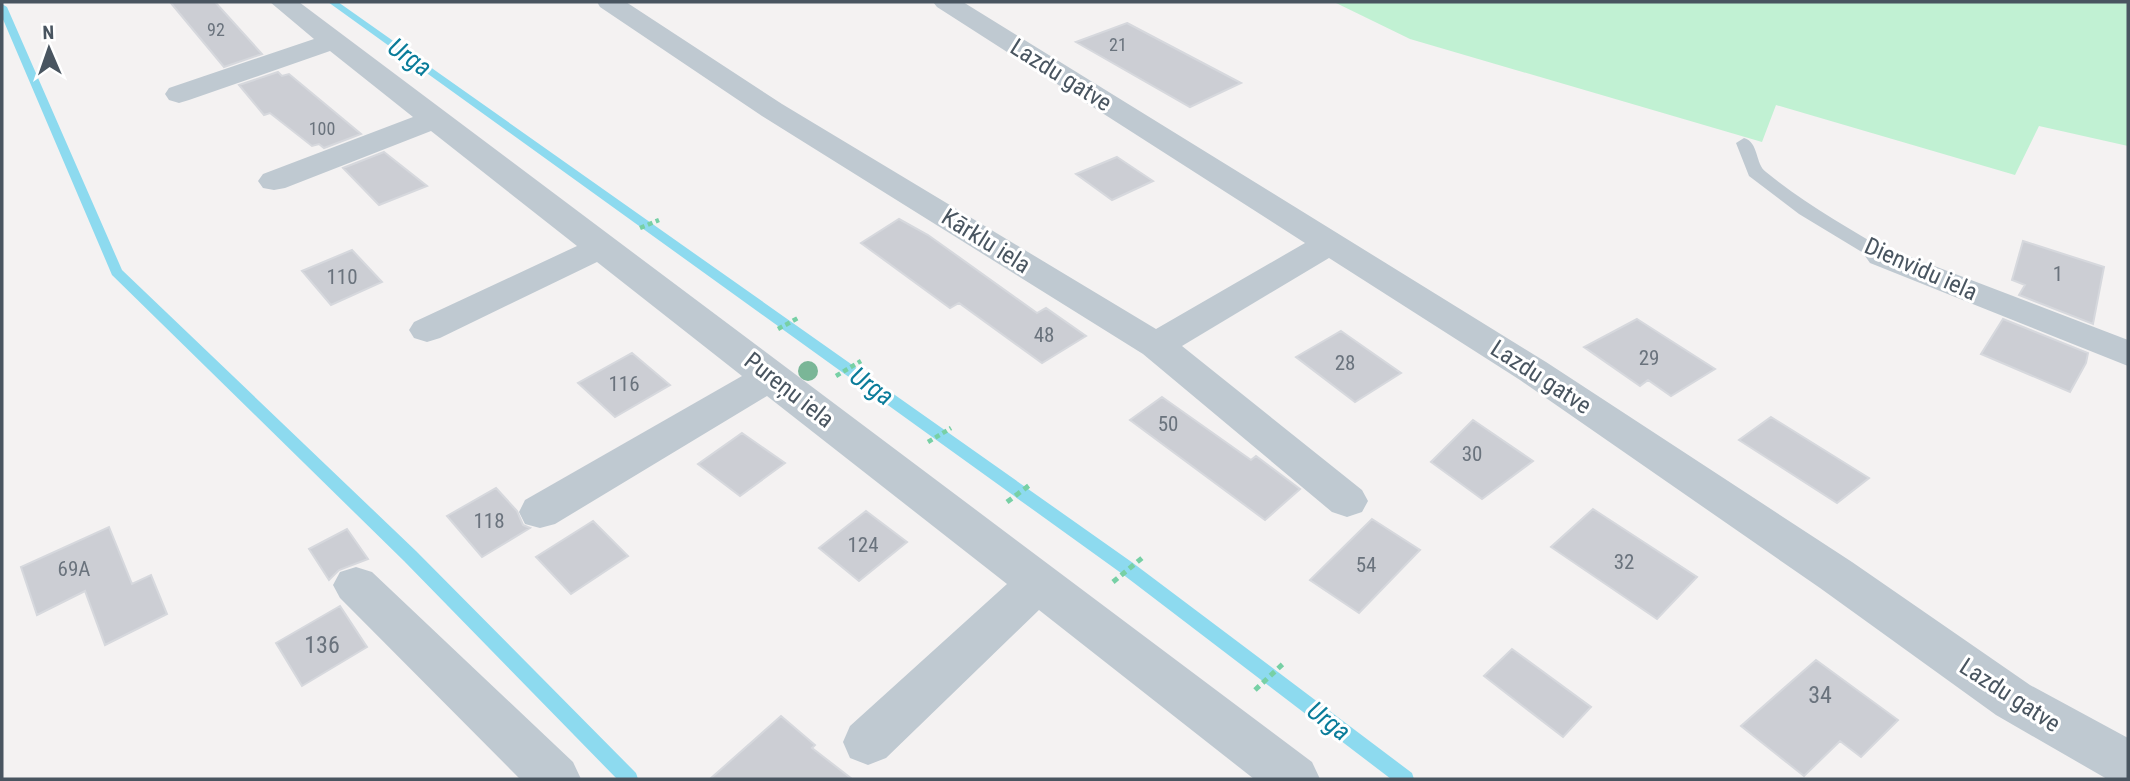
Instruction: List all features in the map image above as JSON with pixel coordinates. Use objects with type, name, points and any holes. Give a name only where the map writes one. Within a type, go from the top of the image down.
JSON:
[{"type":"street","name":"Pureņu iela","points":[[283,2],[1294,779]]},
{"type":"street","name":"Kārklu iela","points":[[609,2],[772,110],[1156,345],[1347,501]]},
{"type":"street","name":"Lazdu gatve","points":[[946,2],[1544,378],[1825,567],[2013,700],[2128,764]]},
{"type":"street","points":[[179,94],[333,41]]},
{"type":"street","points":[[274,181],[434,119]]},
{"type":"street","points":[[1156,345],[1328,244]]},
{"type":"street","points":[[427,330],[603,246]]},
{"type":"street","name":"Dienvidu iela","points":[[1882,256],[2128,354]]},
{"type":"street","points":[[540,512],[771,376]]},
{"type":"street","points":[[868,742],[1039,582]]},
{"type":"street","points":[[356,585],[555,779]]},
{"type":"lane","name":"Dienvidu iela","points":[[1744,143],[1755,172],[1805,210],[1882,256]]},
{"type":"path","points":[[768,334],[798,317]]},
{"type":"path","points":[[831,379],[862,361]]},
{"type":"path","points":[[920,447],[951,428]]},
{"type":"path","points":[[1001,506],[1031,484]]},
{"type":"path","points":[[1111,583],[1142,558]]},
{"type":"path","points":[[1255,691],[1285,662]]},
{"type":"green space","points":[[1334,2],[2128,2],[2128,146],[2039,126],[2015,175],[1776,105],[1762,142],[1410,39]]},
{"type":"building","points":[[170,2],[215,2],[262,54],[224,67]]},
{"type":"building","points":[[1127,23],[1241,83],[1190,107],[1076,42]]},
{"type":"building","points":[[278,72],[282,76],[289,74],[361,134],[324,148],[319,144],[312,146],[270,113],[264,115],[239,85]]},
{"type":"building","points":[[384,152],[427,186],[379,205],[343,168]]},
{"type":"building","points":[[1117,157],[1153,181],[1112,200],[1076,174]]},
{"type":"building","points":[[899,219],[928,235],[1037,313],[1046,308],[1086,336],[1042,363],[959,303],[950,308],[861,243]]},
{"type":"building","points":[[2023,241],[2104,267],[2093,324],[2019,295],[2025,285],[2012,280]]},
{"type":"building","points":[[352,250],[382,282],[331,305],[302,271]]},
{"type":"building","points":[[1637,319],[1715,369],[1671,396],[1648,380],[1640,386],[1584,347]]},
{"type":"building","points":[[2003,319],[2088,353],[2086,363],[2070,392],[1981,354]]},
{"type":"building","points":[[1341,331],[1401,373],[1355,402],[1296,357]]},
{"type":"building","points":[[632,353],[670,385],[615,417],[578,383]]},
{"type":"building","points":[[1162,397],[1251,460],[1256,456],[1300,489],[1265,520],[1130,420]]},
{"type":"building","points":[[1771,417],[1869,478],[1837,503],[1739,440]]},
{"type":"building","points":[[1473,420],[1533,461],[1482,499],[1431,462]]},
{"type":"building","points":[[742,433],[785,463],[740,496],[698,464]]},
{"type":"building","points":[[496,488],[517,511],[523,525],[530,528],[482,557],[447,516]]},
{"type":"building","points":[[1593,509],[1697,577],[1657,619],[1551,547]]},
{"type":"building","points":[[866,511],[907,542],[859,581],[819,548]]},
{"type":"building","points":[[1372,519],[1420,550],[1359,613],[1310,580]]},
{"type":"building","points":[[593,521],[628,556],[571,594],[536,557]]},
{"type":"building","points":[[109,527],[132,584],[151,575],[167,614],[105,645],[85,591],[37,615],[21,567]]},
{"type":"building","points":[[347,529],[368,559],[339,570],[329,580],[309,549]]},
{"type":"building","points":[[340,606],[367,647],[302,686],[276,643]]},
{"type":"building","points":[[1512,649],[1591,707],[1563,737],[1484,676]]},
{"type":"building","points":[[1816,660],[1898,720],[1861,757],[1840,741],[1804,776],[1741,726]]},
{"type":"building","points":[[781,716],[815,745],[812,748],[852,779],[710,779]]},
{"type":"waterway","name":"Urga","points":[[332,2],[1127,568],[1405,779]]},
{"type":"waterway","points":[[2,7],[116,272],[410,556],[629,779]]}]
